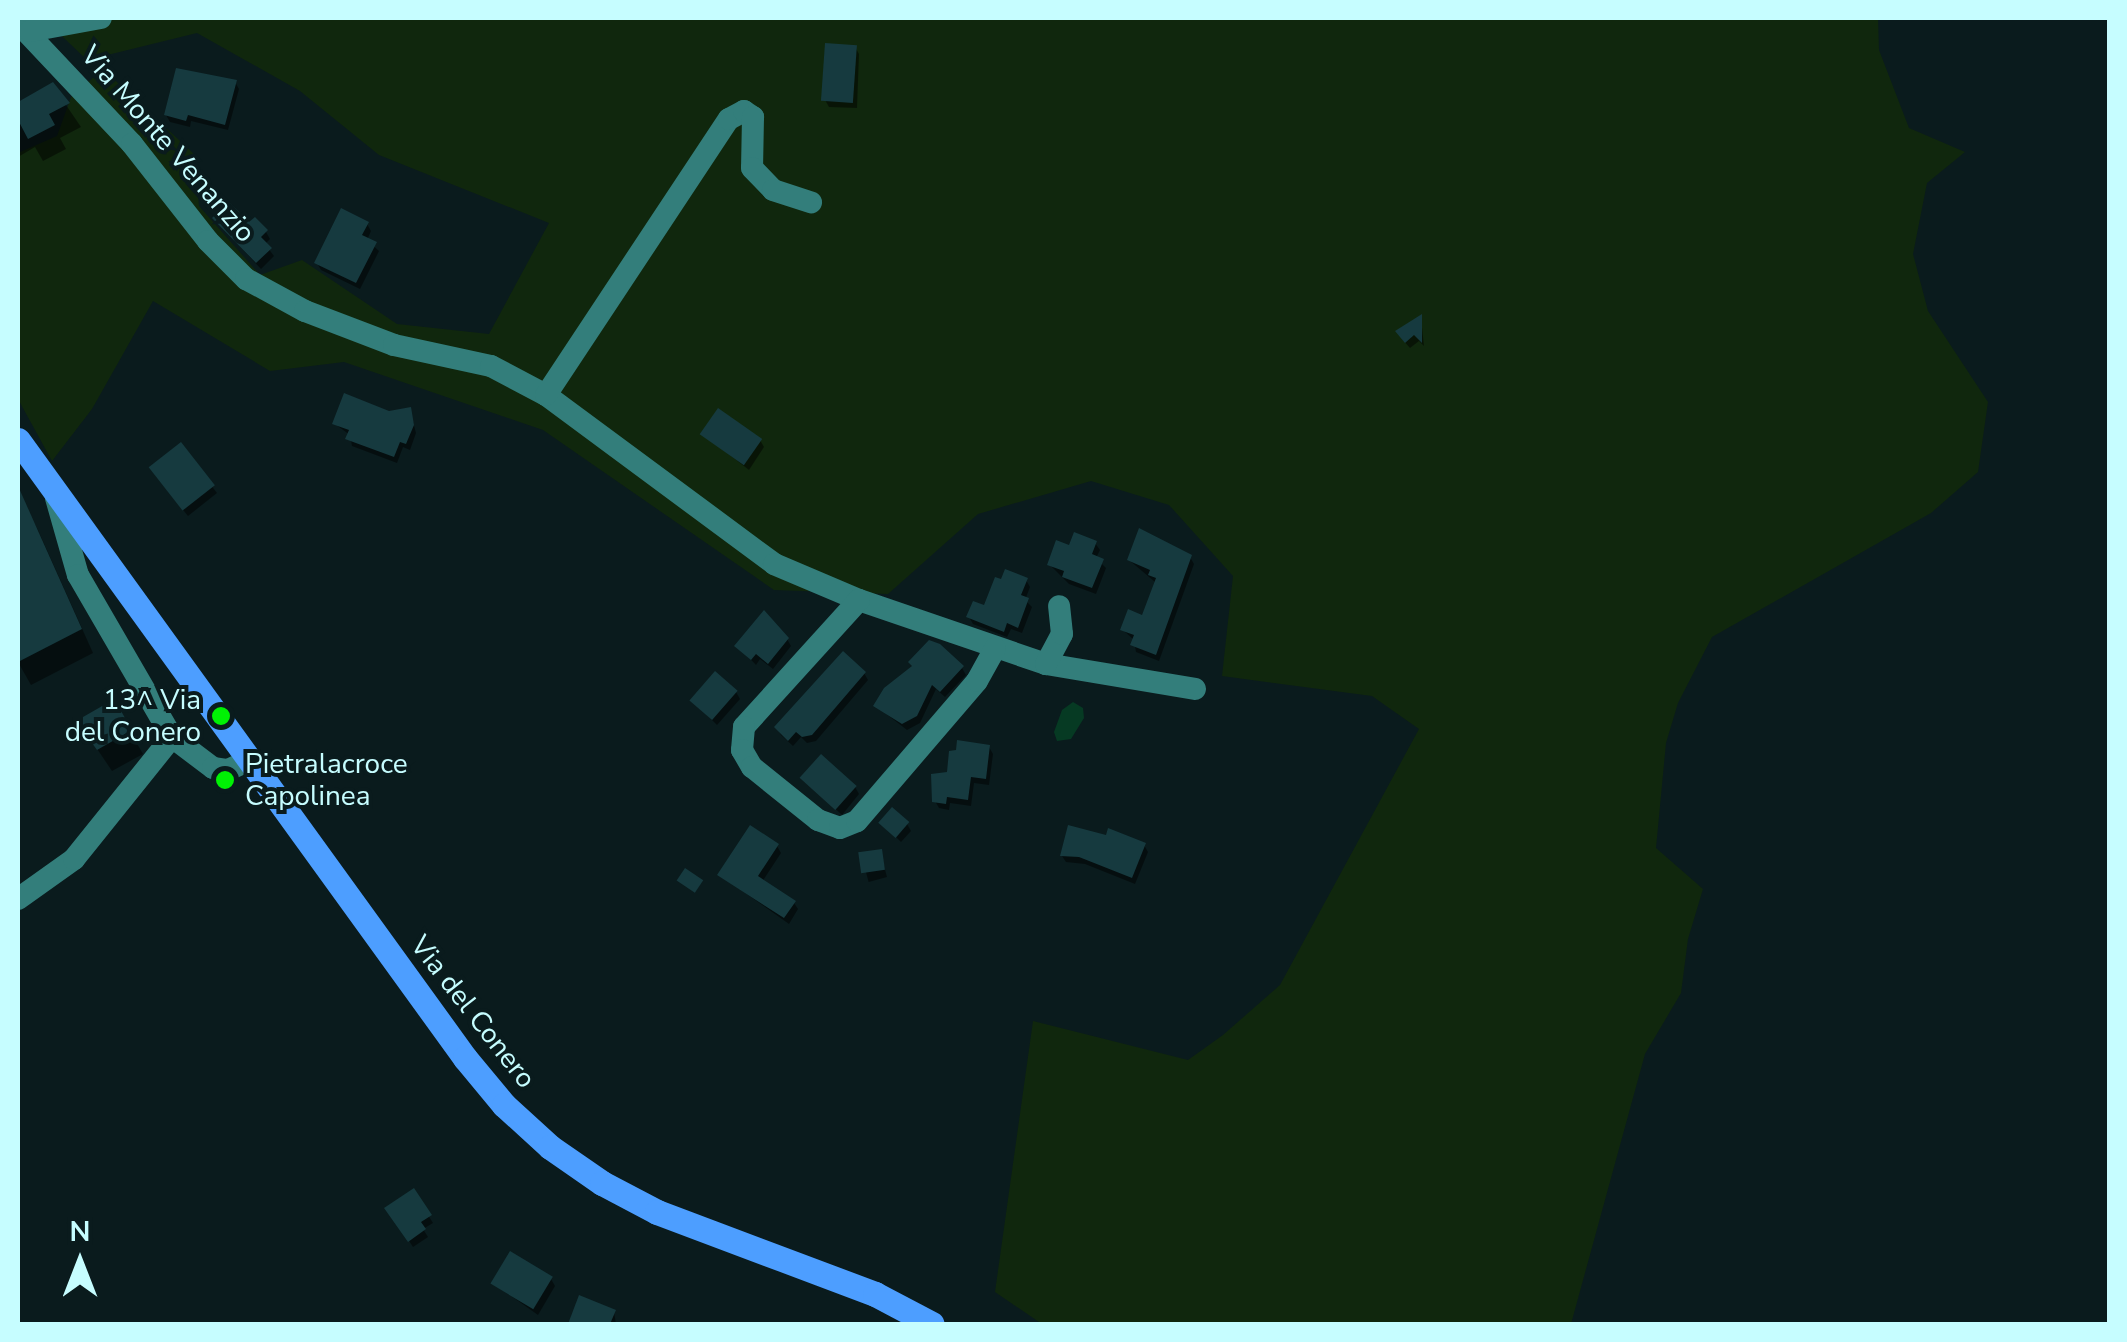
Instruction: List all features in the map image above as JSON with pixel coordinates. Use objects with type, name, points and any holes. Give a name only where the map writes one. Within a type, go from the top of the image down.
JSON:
[{"type":"main road","name":"Via del Conero","points":[[18,440],[465,1058],[504,1105],[550,1146],[602,1182],[657,1212],[876,1294],[932,1324]]},
{"type":"street","name":"Via Monte Venanzio","points":[[24,27],[101,18]]},
{"type":"street","name":"Via Monte Venanzio","points":[[24,27],[132,144],[208,241],[246,278],[305,311],[394,345],[491,366],[546,395],[774,564],[859,600],[995,649],[1046,664],[1195,688]]},
{"type":"street","points":[[546,395],[729,119],[744,111],[753,117],[752,168],[773,190],[812,202]]},
{"type":"street","name":"Via del Conero","points":[[54,490],[78,575],[172,737],[213,768],[228,770],[249,760]]},
{"type":"street","points":[[859,600],[744,728],[742,750],[752,767],[805,810],[840,828],[857,821],[978,681],[995,649]]},
{"type":"street","points":[[1046,664],[1062,634],[1059,606]]},
{"type":"street","points":[[18,899],[74,859],[172,737]]},
{"type":"shaded area","points":[[43,18],[1878,18],[1879,50],[1909,128],[1965,152],[1927,183],[1913,254],[1928,311],[1988,402],[1978,472],[1931,513],[1712,637],[1678,703],[1666,743],[1656,848],[1703,889],[1688,939],[1681,993],[1645,1054],[1571,1324],[1042,1324],[995,1292],[1033,1021],[1188,1060],[1223,1035],[1280,985],[1419,729],[1372,696],[1222,676],[1233,576],[1169,505],[1091,481],[978,514],[888,594],[774,590],[543,430],[344,362],[270,371],[153,301],[92,409],[52,461],[18,399],[18,153],[57,136],[71,97],[103,69],[194,154],[199,206],[260,275],[302,260],[397,324],[489,334],[549,223],[379,155],[300,91],[197,33],[87,60]]},
{"type":"shaded area","points":[[1073,702],[1083,708],[1084,718],[1071,739],[1057,741],[1054,732],[1062,710]]},
{"type":"building","points":[[825,43],[857,45],[853,103],[821,101]]},
{"type":"building","points":[[176,68],[237,80],[225,125],[188,115],[186,121],[164,115]]},
{"type":"building","points":[[53,82],[70,103],[49,114],[55,125],[28,139],[18,120],[18,102]]},
{"type":"building","points":[[229,202],[249,222],[255,217],[268,230],[261,237],[272,248],[256,263],[212,218]]},
{"type":"building","points":[[341,208],[369,222],[362,235],[377,242],[356,283],[314,263]]},
{"type":"building","points":[[1422,314],[1422,343],[1414,335],[1405,343],[1395,331]]},
{"type":"building","points":[[344,393],[389,411],[411,407],[414,425],[406,444],[400,442],[394,457],[345,439],[349,430],[332,424]]},
{"type":"building","points":[[718,408],[762,439],[744,465],[700,434]]},
{"type":"building","points":[[181,442],[215,485],[183,511],[149,467]]},
{"type":"building","points":[[18,486],[82,629],[18,662]]},
{"type":"building","points":[[1139,528],[1192,555],[1156,655],[1130,645],[1134,635],[1120,630],[1128,609],[1142,615],[1156,578],[1148,575],[1150,570],[1127,560]]},
{"type":"building","points":[[1074,532],[1097,541],[1092,554],[1104,559],[1092,588],[1062,577],[1064,571],[1047,565],[1056,540],[1069,545]]},
{"type":"building","points":[[1005,569],[1028,578],[1021,595],[1029,598],[1018,628],[1007,623],[1004,632],[966,617],[973,601],[984,605],[995,577],[1001,579]]},
{"type":"building","points":[[764,610],[789,638],[768,664],[756,654],[751,660],[734,646]]},
{"type":"building","points":[[929,640],[940,644],[964,666],[940,692],[932,685],[917,716],[902,724],[873,706],[884,688],[912,666],[908,662]]},
{"type":"building","points":[[843,651],[866,672],[812,735],[802,737],[796,732],[788,741],[774,727]]},
{"type":"building","points":[[715,671],[738,691],[712,720],[689,700]]},
{"type":"building","points":[[117,704],[132,730],[97,750],[76,721],[104,705],[107,709]]},
{"type":"building","points":[[957,740],[990,745],[986,779],[971,777],[968,800],[947,797],[946,804],[932,802],[931,774],[947,772],[949,751],[956,750]]},
{"type":"building","points":[[821,754],[857,786],[835,810],[800,778]]},
{"type":"building","points":[[892,807],[909,822],[896,838],[878,823]]},
{"type":"building","points":[[750,825],[779,844],[758,876],[796,901],[784,918],[717,875]]},
{"type":"building","points":[[1068,825],[1106,835],[1108,828],[1146,843],[1132,878],[1079,857],[1060,856]]},
{"type":"building","points":[[882,849],[885,870],[861,873],[858,852]]},
{"type":"building","points":[[685,868],[703,880],[695,893],[677,880]]},
{"type":"building","points":[[414,1188],[432,1215],[421,1222],[426,1229],[408,1242],[384,1208]]},
{"type":"building","points":[[510,1251],[553,1277],[533,1309],[490,1284]]},
{"type":"building","points":[[579,1295],[616,1310],[610,1324],[568,1324]]},
{"type":"place","name":"13^ Via del Conero","points":[[221,716]]},
{"type":"place","name":"Pietralacroce Capolinea","points":[[225,780]]}]
